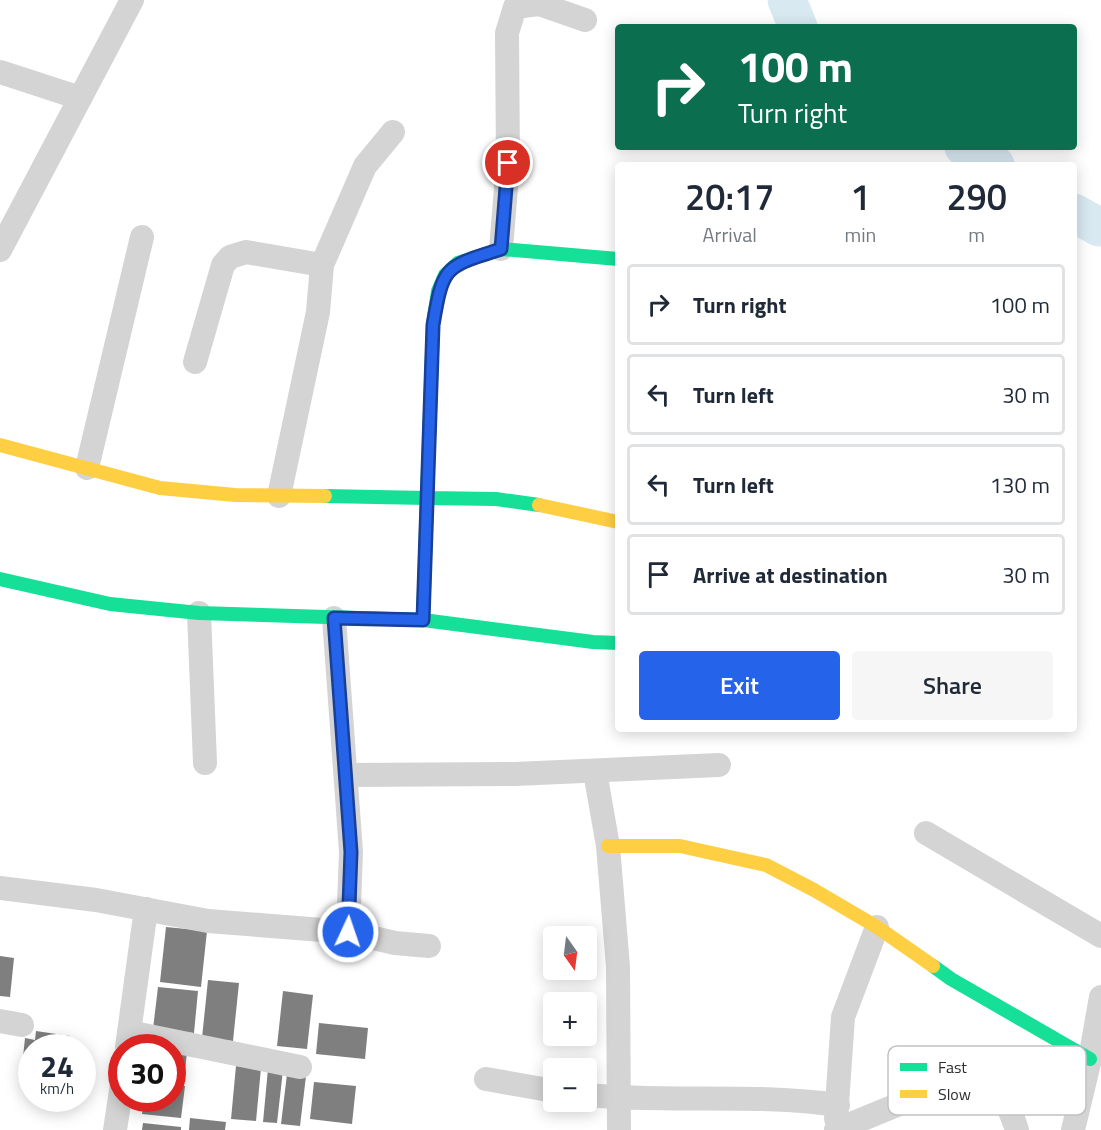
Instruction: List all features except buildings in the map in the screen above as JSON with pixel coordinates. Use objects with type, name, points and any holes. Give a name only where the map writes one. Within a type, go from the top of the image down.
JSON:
[{"type":"street","points":[[0,250],[132,0]]},
{"type":"street","points":[[501,249],[508,163],[507,33],[515,7],[539,4],[585,20]]},
{"type":"street","points":[[0,72],[81,98]]},
{"type":"street","points":[[279,496],[318,312],[322,265],[365,166],[393,132]]},
{"type":"street","points":[[87,468],[142,237]]},
{"type":"street","points":[[423,620],[433,325],[438,291],[445,275],[458,263],[501,249],[615,259]]},
{"type":"street","points":[[195,362],[223,266],[230,257],[246,252],[322,265]]},
{"type":"street","points":[[0,445],[87,468],[133,484],[171,490],[279,496],[496,499],[534,504],[615,521]]},
{"type":"street","points":[[0,579],[110,604],[199,614],[423,620],[615,644]]},
{"type":"street","points":[[199,614],[205,763]]},
{"type":"street","points":[[334,618],[351,852],[348,932]]},
{"type":"street","points":[[347,775],[595,772],[719,765]]},
{"type":"street","points":[[595,772],[608,846],[618,967],[619,1130]]},
{"type":"street","points":[[926,833],[1101,936]]},
{"type":"street","points":[[608,846],[680,846],[766,865],[877,927],[951,979],[1067,1046]]},
{"type":"street","points":[[0,888],[96,900],[208,921],[348,932],[396,943],[429,946]]},
{"type":"street","points":[[129,1034],[146,909]]},
{"type":"street","points":[[877,927],[843,1017],[835,1130],[888,1108]]},
{"type":"street","points":[[1086,1076],[1101,997]]},
{"type":"street","points":[[186,1049],[300,1066]]},
{"type":"street","points":[[1086,1057],[1090,1059]]},
{"type":"street","points":[[486,1078],[543,1090]]},
{"type":"street","points":[[597,1096],[755,1098],[801,1100],[838,1105]]},
{"type":"street","points":[[115,1130],[118,1112]]},
{"type":"street","points":[[1010,1115],[1017,1130]]},
{"type":"street","points":[[1073,1130],[1077,1115]]},
{"type":"waterway","points":[[787,0],[797,24]]},
{"type":"waterway","points":[[969,150],[990,162]]},
{"type":"waterway","points":[[1077,215],[1099,227]]},
{"type":"waterway","points":[[1101,226],[1099,227],[1101,229]]},
{"type":"traffic: fast","points":[[539,505],[496,499],[427,498],[433,325],[438,291],[445,275],[458,263],[501,249],[615,259]]},
{"type":"traffic: fast","points":[[325,496],[427,498],[423,620]]},
{"type":"traffic: fast","points":[[0,579],[110,604],[199,613],[423,620],[615,643]]},
{"type":"traffic: fast","points":[[933,966],[951,979],[1067,1046]]},
{"type":"traffic: fast","points":[[1086,1057],[1090,1059]]},
{"type":"traffic: slow","points":[[0,445],[160,488],[235,495],[325,496]]},
{"type":"traffic: slow","points":[[539,505],[615,521]]},
{"type":"traffic: slow","points":[[608,846],[680,846],[766,865],[877,927],[933,966]]},
{"type":"route","points":[[348,932],[351,852],[334,618],[423,620],[433,325],[438,291],[445,275],[458,263],[501,249],[508,163]]}]
